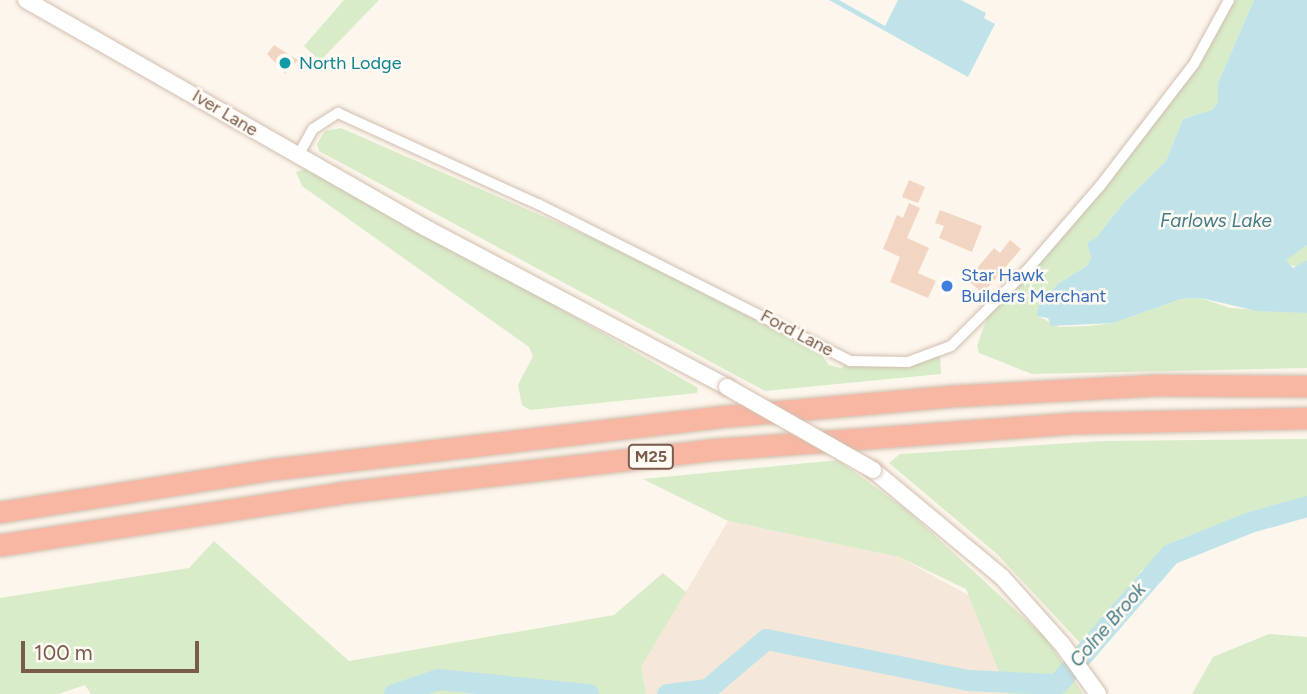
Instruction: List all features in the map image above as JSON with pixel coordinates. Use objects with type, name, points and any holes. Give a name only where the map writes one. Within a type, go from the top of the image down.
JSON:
[{"type":"highway","name":"M25","points":[[0,512],[275,469],[716,417],[952,396],[1157,385],[1307,386]]},
{"type":"highway","name":"M25","points":[[0,545],[338,493],[720,449],[1072,423],[1307,418]]},
{"type":"main road","name":"Iver Lane","points":[[26,0],[424,227],[727,387],[873,470],[1002,577],[1062,644],[1096,692]]},
{"type":"street","name":"Ford Lane","points":[[299,154],[313,129],[338,113],[550,210],[850,361],[908,362],[951,346],[1029,268],[1100,186],[1194,64],[1229,0]]},
{"type":"shaded area","points":[[728,521],[899,557],[1046,638],[1081,694],[646,694],[641,667]]},
{"type":"green space","points":[[344,0],[379,0],[320,61],[304,46]]},
{"type":"green space","points":[[1231,0],[1254,0],[1218,83],[1218,103],[1212,110],[1183,119],[1166,161],[1125,201],[1096,238],[1087,242],[1091,257],[1088,265],[1058,284],[1039,304],[1038,316],[1059,327],[1088,326],[1113,323],[1181,299],[1201,298],[1230,308],[1307,313],[1307,368],[1032,374],[979,353],[977,346],[988,315],[1194,65]]},
{"type":"green space","points":[[341,128],[620,250],[821,354],[829,365],[841,368],[849,362],[940,355],[941,374],[765,391],[319,151],[317,144],[325,131]]},
{"type":"green space","points":[[305,169],[463,253],[698,388],[697,393],[530,410],[522,405],[518,385],[533,356],[529,347],[302,186],[296,172]]},
{"type":"green space","points":[[1307,245],[1307,260],[1298,267],[1286,264],[1286,257]]},
{"type":"green space","points":[[1307,439],[1307,501],[1182,538],[1141,571],[1107,624],[1081,644],[997,554],[889,463],[900,454],[1103,441]]},
{"type":"green space","points":[[838,460],[909,512],[1046,638],[1083,694],[1008,694],[966,589],[899,557],[728,521],[643,479]]},
{"type":"green space","points":[[214,541],[349,661],[614,615],[663,573],[686,592],[641,667],[646,694],[91,694],[85,685],[58,694],[0,694],[0,598],[189,568]]},
{"type":"green space","points":[[1269,634],[1307,637],[1307,694],[1192,694],[1213,657]]},
{"type":"water","points":[[829,0],[839,0],[885,26],[898,0],[961,0],[986,13],[984,18],[995,24],[968,77]]},
{"type":"water","name":"Farlows Lake","points":[[1254,0],[1307,0],[1307,245],[1286,260],[1293,268],[1307,260],[1307,313],[1257,311],[1201,298],[1181,299],[1113,323],[1051,326],[1048,318],[1037,316],[1039,304],[1058,284],[1088,265],[1091,257],[1087,242],[1096,238],[1125,201],[1166,161],[1183,119],[1212,110],[1218,103],[1218,83]]},
{"type":"building","name":"North Lodge","points":[[274,45],[298,60],[285,74],[267,54]]},
{"type":"building","points":[[909,180],[925,187],[918,203],[902,197]]},
{"type":"building","points":[[909,203],[920,208],[907,238],[929,248],[918,273],[936,281],[928,298],[890,282],[900,257],[883,249],[897,215],[903,218]]},
{"type":"building","points":[[940,210],[982,226],[972,252],[939,238],[944,226],[935,223]]},
{"type":"building","points":[[1010,240],[1021,249],[983,293],[967,280],[994,248],[1000,253]]},
{"type":"waterway","name":"Colne Brook","points":[[667,694],[707,689],[766,639],[968,680],[1057,684],[1170,554],[1250,522],[1307,506]]},
{"type":"waterway","name":"Colne Brook","points":[[394,694],[438,679],[588,694]]},
{"type":"place","name":"North Lodge","points":[[285,63]]},
{"type":"place","name":"Star Hawk Builders Merchant","points":[[947,286]]}]
